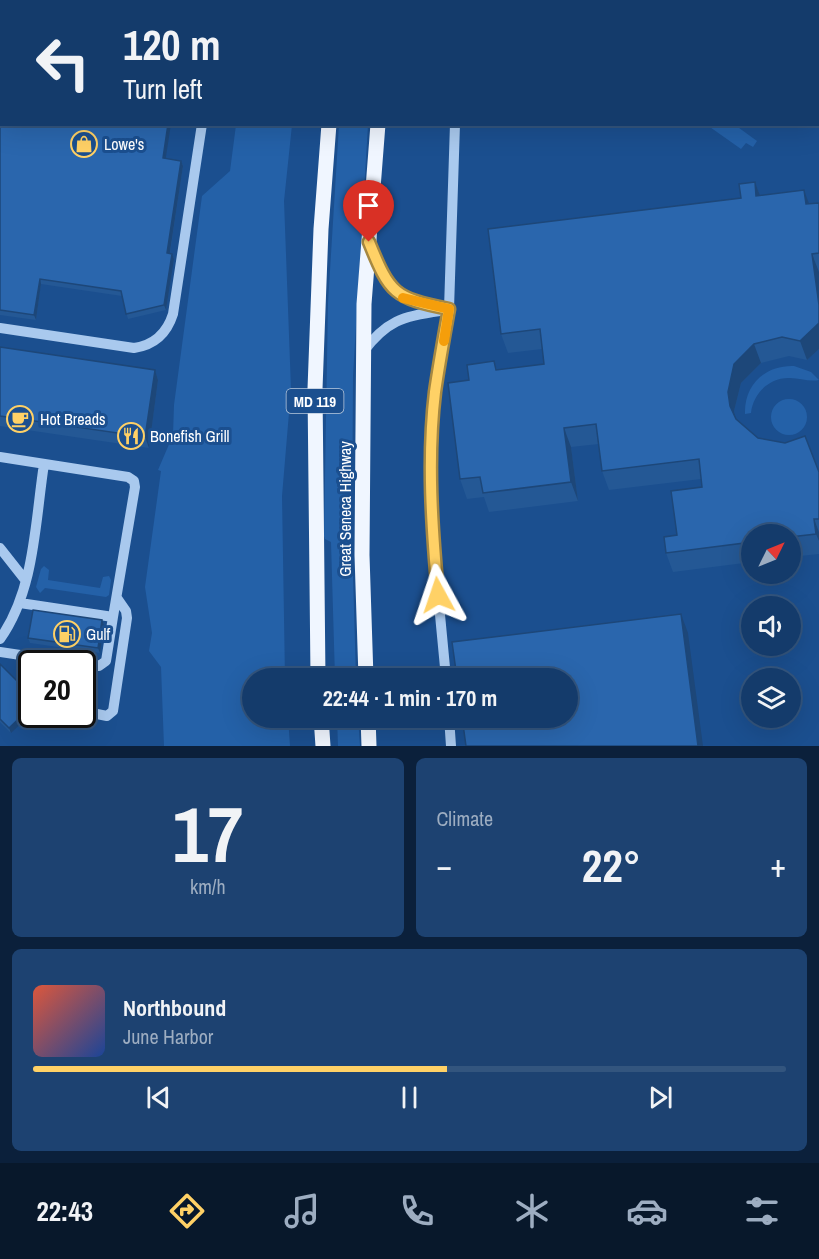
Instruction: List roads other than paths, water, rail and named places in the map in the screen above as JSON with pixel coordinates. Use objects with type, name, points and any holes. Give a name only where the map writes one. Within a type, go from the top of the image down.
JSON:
[{"type":"main road","name":"Great Seneca Highway","points":[[318,668],[315,389],[321,229],[329,126]]},
{"type":"main road","name":"Great Seneca Highway","points":[[366,668],[362,555],[363,352],[378,126]]},
{"type":"main road","points":[[322,728],[323,746]]},
{"type":"main road","points":[[368,728],[369,746]]},
{"type":"lane","points":[[0,328],[134,348],[150,344],[163,335],[173,314],[202,126]]},
{"type":"lane","points":[[445,668],[435,562],[431,471],[435,392],[449,309],[455,126]]},
{"type":"lane","points":[[369,242],[380,269],[396,293],[411,302],[449,309]]},
{"type":"lane","points":[[363,352],[382,329],[402,318],[449,309]]},
{"type":"lane","points":[[0,457],[128,477],[134,481],[135,487],[106,661],[96,666]]},
{"type":"lane","points":[[0,639],[20,603],[26,581],[44,464]]},
{"type":"lane","points":[[0,548],[26,581]]},
{"type":"lane","points":[[96,714],[107,716],[113,711],[127,618],[126,611],[117,598]]},
{"type":"lane","points":[[20,603],[113,617]]},
{"type":"lane","points":[[0,651],[18,654]]},
{"type":"lane","points":[[450,728],[451,746]]},
{"type":"place","name":"Lowe's","points":[[84,144]]},
{"type":"place","name":"Hot Breads","points":[[20,419]]},
{"type":"place","name":"Bonefish Grill","points":[[131,436]]},
{"type":"place","name":"Gulf","points":[[67,634]]}]
